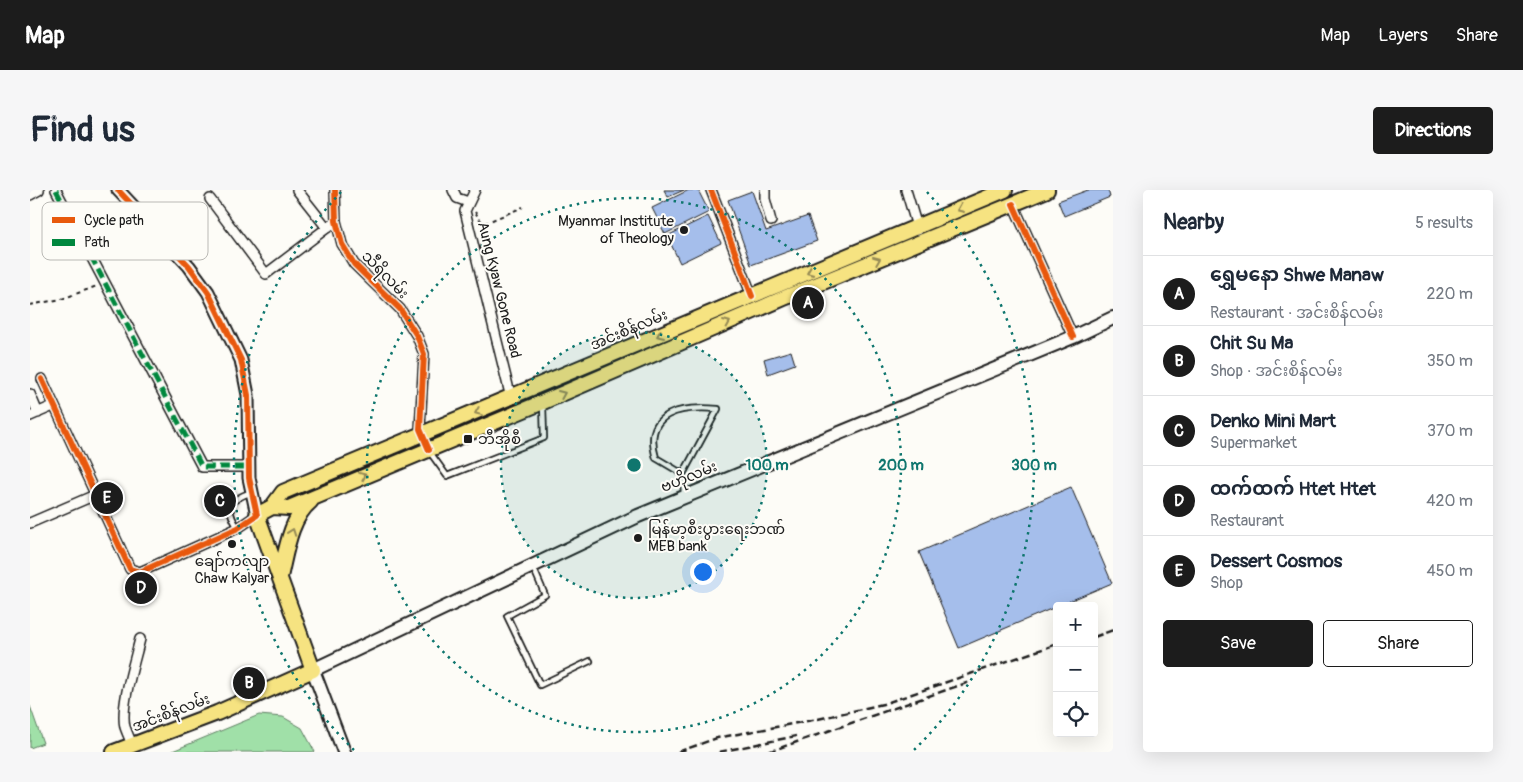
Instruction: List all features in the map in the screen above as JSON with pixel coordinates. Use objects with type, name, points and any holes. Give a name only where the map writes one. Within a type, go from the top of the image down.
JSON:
[{"type":"main road","name":"အင်းစိန်လမ်း","points":[[257,515],[272,507],[283,492],[1004,190]]},
{"type":"main road","name":"အင်းစိန်လမ်း","points":[[272,507],[289,508],[544,402],[784,298],[1047,190]]},
{"type":"main road","points":[[779,284],[784,298]]},
{"type":"main road","name":"ဗဟိုလမ်း","points":[[313,670],[532,564],[684,496],[1073,337],[1113,318]]},
{"type":"main road","points":[[696,320],[702,334]]},
{"type":"main road","points":[[592,364],[600,378]]},
{"type":"main road","name":"အင်းစိန်လမ်း","points":[[280,578],[297,519],[306,504],[318,495]]},
{"type":"main road","points":[[257,515],[344,752]]},
{"type":"main road","name":"အင်းစိန်လမ်း","points":[[114,752],[136,749],[156,736],[217,713],[313,670]]},
{"type":"street","points":[[30,195],[39,190]]},
{"type":"street","points":[[56,190],[62,202]]},
{"type":"street","points":[[118,190],[129,202]]},
{"type":"street","points":[[297,190],[326,228]]},
{"type":"street","name":"သီရိလမ်း","points":[[335,190],[336,221],[342,244],[354,264],[400,309],[417,336],[424,354],[424,381],[420,418],[429,450]]},
{"type":"street","points":[[453,190],[457,198],[468,202],[475,190]]},
{"type":"street","points":[[711,190],[752,296]]},
{"type":"street","points":[[765,190],[765,200],[771,221]]},
{"type":"street","points":[[906,190],[923,242]]},
{"type":"street","points":[[210,199],[266,274],[336,221]]},
{"type":"street","name":"Aung Kyaw Gone Road","points":[[468,202],[465,210],[511,398]]},
{"type":"street","points":[[1013,204],[1073,337]]},
{"type":"street","points":[[93,260],[202,467],[249,467]]},
{"type":"street","points":[[42,379],[94,495],[130,570],[133,572],[140,572],[238,528],[257,515],[249,467],[248,395],[241,360],[208,292],[183,260]]},
{"type":"street","points":[[30,394],[34,414],[53,406]]},
{"type":"street","points":[[30,523],[94,495]]},
{"type":"street","points":[[136,749],[125,727],[124,713],[129,682],[140,639]]},
{"type":"lane","points":[[429,450],[447,476],[544,438],[544,402]]},
{"type":"lane","points":[[683,474],[656,458],[651,441],[660,419],[674,411],[691,407],[718,409],[683,474],[684,496]]},
{"type":"lane","points":[[238,528],[230,515],[229,507],[235,500],[252,492]]},
{"type":"lane","points":[[532,564],[545,595],[507,616],[540,686],[590,661]]},
{"type":"path","points":[[483,224],[523,207]]},
{"type":"path","points":[[30,305],[62,299],[105,282]]},
{"type":"green space","points":[[30,706],[43,743],[30,748]]},
{"type":"green space","points":[[259,715],[283,717],[302,728],[315,752],[170,752]]},
{"type":"building","points":[[664,190],[684,190],[668,197]]},
{"type":"building","points":[[689,190],[698,190],[709,212],[665,234],[652,208]]},
{"type":"building","points":[[1088,190],[1108,190],[1110,197],[1064,216],[1058,201]]},
{"type":"building","points":[[752,191],[766,231],[808,216],[817,241],[751,265],[728,200]]},
{"type":"building","points":[[708,216],[721,243],[680,263],[667,236]]},
{"type":"building","points":[[791,351],[795,364],[768,374],[764,359]]},
{"type":"building","points":[[1071,487],[1112,583],[1067,602],[1053,602],[1053,608],[959,648],[919,552]]},
{"type":"railway","points":[[1098,636],[1113,630]]},
{"type":"railway","points":[[678,752],[717,738],[818,719],[883,704],[1053,645]]},
{"type":"railway","points":[[768,752],[972,681]]},
{"type":"railway","points":[[719,752],[796,736]]},
{"type":"marked path","points":[[56,190],[62,202]]},
{"type":"marked path","points":[[93,260],[202,467],[249,467]]},
{"type":"cycle path","points":[[118,190],[129,202]]},
{"type":"cycle path","points":[[335,190],[336,221],[342,244],[354,264],[400,309],[417,336],[424,354],[420,429],[429,450]]},
{"type":"cycle path","points":[[711,190],[752,296]]},
{"type":"cycle path","points":[[1013,204],[1073,337]]},
{"type":"cycle path","points":[[42,379],[130,569],[140,572],[238,528],[257,515],[249,478],[248,395],[241,360],[208,292],[183,260]]},
{"type":"place","name":"Myanmar Institute of Theology","points":[[684,230]]},
{"type":"place","name":"ရွှေမနော Shwe Manaw","points":[[808,303]]},
{"type":"place","name":"ဘီအိုစီ","points":[[468,439]]},
{"type":"place","name":"Dessert Cosmos","points":[[107,498]]},
{"type":"place","name":"Denko Mini Mart","points":[[220,501]]},
{"type":"place","name":"မြန်မာ့စီးပွားရေးဘဏ် MEB bank","points":[[638,538]]},
{"type":"place","name":"ချော်ကလျာ Chaw Kalyar","points":[[232,544]]},
{"type":"place","name":"ထက်ထက် Htet Htet","points":[[141,588]]},
{"type":"place","name":"Chit Su Ma","points":[[249,683]]}]
